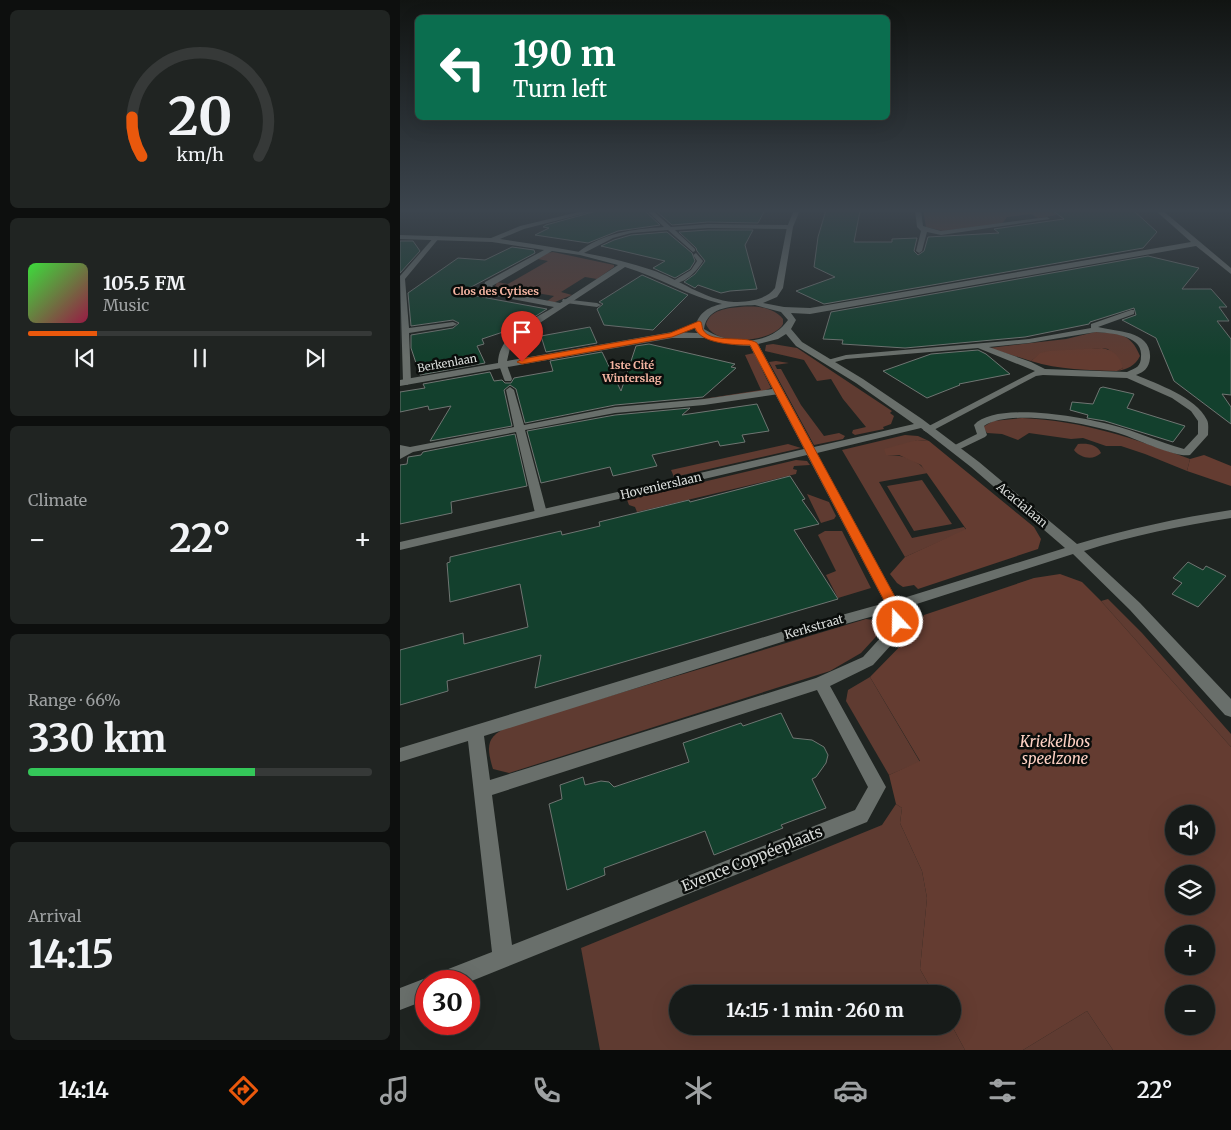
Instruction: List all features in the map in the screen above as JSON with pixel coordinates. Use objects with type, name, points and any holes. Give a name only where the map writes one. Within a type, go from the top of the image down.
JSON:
[{"type":"street","points":[[532,259],[488,284],[488,287],[494,293],[563,303]]},
{"type":"street","points":[[605,259],[625,264],[675,282],[707,298],[733,304]]},
{"type":"street","points":[[755,303],[774,295],[779,288],[784,259]]},
{"type":"street","points":[[799,344],[769,340],[753,343],[727,342],[706,336],[699,330],[699,324],[703,316],[711,311],[733,304],[755,303],[780,309],[810,311],[1107,259]]},
{"type":"street","points":[[1216,259],[1231,272]]},
{"type":"street","points":[[503,365],[503,356],[510,340],[525,328],[625,264]]},
{"type":"street","points":[[774,295],[780,309],[792,320]]},
{"type":"street","points":[[707,298],[711,311]]},
{"type":"street","points":[[769,340],[786,330],[792,320],[810,311]]},
{"type":"street","points":[[672,335],[699,324]]},
{"type":"street","name":"Acacialaan","points":[[786,330],[799,344],[828,361],[954,448],[1075,550],[1190,664],[1231,710]]},
{"type":"street","name":"Berkenlaan","points":[[403,382],[672,335],[706,336]]},
{"type":"street","points":[[481,791],[821,684],[868,660],[887,640],[898,622],[894,606],[753,343]]},
{"type":"street","name":"Hovenierslaan","points":[[400,546],[925,427]]},
{"type":"street","name":"Kerkstraat","points":[[400,755],[784,636],[894,606],[1124,534],[1173,523],[1231,514]]},
{"type":"street","name":"Evence Coppéeplaats","points":[[474,970],[861,816],[877,787],[821,684]]},
{"type":"street","points":[[475,732],[503,959]]},
{"type":"street","points":[[400,1000],[415,994]]},
{"type":"lane","points":[[403,382],[405,331],[402,279],[417,259]]},
{"type":"lane","points":[[675,282],[685,277],[697,267],[700,261],[699,259]]},
{"type":"lane","points":[[563,303],[597,305]]},
{"type":"lane","points":[[1096,330],[1094,326],[1131,312]]},
{"type":"lane","points":[[405,331],[453,324]]},
{"type":"lane","points":[[828,361],[864,355],[981,346],[1053,338],[1096,330],[1114,331],[1130,336],[1141,343],[1146,352],[1145,364],[1140,370],[1128,375]]},
{"type":"lane","points":[[981,346],[1000,355],[1034,366],[1043,372]]},
{"type":"lane","points":[[503,365],[508,379]]},
{"type":"lane","points":[[925,427],[1033,374],[1043,372],[1128,375],[1175,396],[1194,409],[1202,421],[1203,435],[1186,453],[1108,427],[1046,416],[1023,415],[995,417],[982,421],[979,425],[982,435],[954,448]]},
{"type":"lane","points":[[510,390],[541,513]]},
{"type":"lane","points":[[400,456],[405,449],[615,410],[704,402],[779,391]]},
{"type":"shaded area","points":[[538,259],[586,259],[614,265],[614,267],[597,279],[585,277],[561,292],[572,295],[555,302],[546,302],[554,296],[531,292],[522,297],[499,292],[494,289],[497,282],[508,284],[548,261]]},
{"type":"shaded area","points":[[740,307],[769,309],[783,319],[783,324],[777,330],[767,335],[743,340],[720,336],[711,331],[706,324],[708,319],[715,313],[725,309]]},
{"type":"shaded area","points":[[1095,332],[1123,336],[1132,343],[1140,356],[1131,367],[1117,371],[1123,368],[1108,349],[1040,354],[1031,361],[989,348],[1066,339]]},
{"type":"shaded area","points":[[773,344],[797,348],[892,411],[890,413],[894,416],[891,424],[883,427],[884,429],[855,435],[852,433],[853,430],[866,427],[843,399],[831,379],[817,381],[804,360],[765,351],[766,345]]},
{"type":"shaded area","points":[[754,353],[771,388],[761,392],[696,400],[761,390],[745,355]]},
{"type":"shaded area","points":[[769,362],[789,363],[775,365],[777,369],[781,369],[801,405],[824,436],[839,433],[845,436],[843,439],[814,445]]},
{"type":"shaded area","points":[[1022,418],[1087,427],[1148,444],[1190,459],[1187,471],[1121,446],[1106,446],[1083,438],[1071,439],[1029,433],[1018,440],[1002,434],[987,433],[983,427],[993,421]]},
{"type":"shaded area","points":[[905,435],[918,436],[929,441],[917,440],[887,455],[899,456],[914,461],[928,473],[879,482],[912,538],[964,527],[966,530],[905,557],[842,450]]},
{"type":"shaded area","points":[[788,444],[801,448],[674,477],[671,470]]},
{"type":"shaded area","points":[[1078,444],[1091,445],[1101,453],[1091,458],[1083,457],[1074,450]]},
{"type":"shaded area","points":[[796,460],[807,461],[810,465],[794,466],[793,469],[797,470],[796,474],[637,512],[635,507],[629,505],[627,500]]},
{"type":"shaded area","points":[[922,480],[952,524],[914,531],[887,486]]},
{"type":"shaded area","points":[[807,494],[829,502],[836,516],[834,519],[821,523]]},
{"type":"shaded area","points":[[825,531],[842,531],[871,588],[838,598],[826,575],[836,571],[818,535]]},
{"type":"shaded area","points":[[1108,599],[1142,633],[1231,734],[1231,747],[1101,601]]},
{"type":"shaded area","points":[[866,619],[881,621],[884,628],[861,653],[830,671],[509,773],[493,769],[489,754],[490,743],[496,734],[510,726]]},
{"type":"shaded area","points":[[870,677],[920,762],[889,775],[846,701],[848,690]]},
{"type":"shaded area","points":[[896,804],[902,808],[900,823],[922,871],[927,898],[920,969],[929,985],[669,985],[669,1035],[957,1035],[965,1050],[600,1050],[581,948],[882,825]]},
{"type":"shaded area","points":[[1087,1011],[1113,1050],[1023,1050]]},
{"type":"green space","points":[[1102,348],[1116,354],[1123,368],[1117,371],[1074,369],[1031,361],[1040,353],[1049,351]]},
{"type":"green space","points":[[917,440],[929,441],[1034,527],[1041,539],[1038,549],[918,589],[914,585],[903,587],[897,583],[890,574],[905,557],[966,529],[921,465],[899,455],[886,455],[884,449]]},
{"type":"green space","points":[[1204,455],[1231,466],[1231,486],[1187,471],[1190,459]]},
{"type":"green space","name":"Kriekelbos speelzone","points":[[1060,574],[1082,582],[1231,747],[1231,1050],[1113,1050],[1087,1011],[1023,1050],[965,1050],[957,1035],[961,1035],[961,985],[929,985],[920,969],[927,898],[922,871],[900,823],[902,808],[896,804],[889,775],[920,761],[870,677],[913,633],[924,615],[1034,578]]},
{"type":"building","points":[[400,259],[413,259],[400,273]]},
{"type":"building","points":[[457,259],[524,259],[460,293],[547,309],[518,327],[482,339],[484,344],[477,346],[485,363],[420,375],[411,348],[411,335],[453,328],[459,323],[453,320],[411,326],[408,293]]},
{"type":"building","points":[[656,259],[694,259],[695,261],[690,269],[675,278],[653,268],[665,261]]},
{"type":"building","points":[[703,259],[749,259],[757,289],[721,293],[698,285],[695,288],[684,282],[695,274],[705,261]]},
{"type":"building","points":[[815,259],[1080,259],[824,304],[796,291],[835,277],[814,267]]},
{"type":"building","points":[[1131,259],[1161,259],[1199,268],[1182,289],[1211,289],[1227,307],[1219,307],[1229,321],[1217,321],[1231,339],[1231,395],[1222,394],[1231,407],[1231,424],[1174,381],[1156,338],[1122,320],[1136,315],[1134,308],[1090,322],[1089,324],[1025,337],[905,348],[842,344],[843,340],[823,339],[831,312]]},
{"type":"building","points":[[642,275],[688,295],[653,330],[604,325],[597,309],[603,304],[599,302]]},
{"type":"building","points":[[590,327],[597,343],[546,352],[541,336]]},
{"type":"building","points":[[649,344],[735,364],[731,367],[736,368],[703,397],[615,405],[525,423],[516,389],[510,385],[504,390],[512,426],[430,441],[451,406],[429,410],[428,406],[400,412],[400,392],[425,388],[423,384],[490,372],[494,381],[502,380],[505,383],[511,383],[514,378],[553,371],[550,361],[602,352],[621,391],[636,346]]},
{"type":"building","points":[[978,350],[986,354],[1010,374],[959,384],[927,398],[883,371],[931,354]]},
{"type":"building","points":[[1103,387],[1134,394],[1127,408],[1185,426],[1173,442],[1105,421],[1087,418],[1088,415],[1070,410],[1072,402],[1093,404],[1100,388]]},
{"type":"building","points":[[757,404],[769,431],[742,435],[745,442],[720,446],[718,441],[652,455],[657,466],[613,476],[610,467],[541,483],[527,431],[615,415],[690,408],[682,415]]},
{"type":"building","points":[[515,434],[527,486],[451,502],[452,513],[400,524],[400,465],[407,464],[408,457],[421,455],[423,452]]},
{"type":"building","points":[[790,476],[805,499],[802,500],[819,524],[794,530],[838,599],[535,688],[541,655],[447,681],[448,691],[400,705],[400,650],[463,633],[464,644],[528,627],[520,584],[450,602],[447,563],[450,562],[450,557],[561,531],[562,535],[600,526],[599,522],[689,500],[690,502]]},
{"type":"building","points":[[1188,562],[1203,570],[1206,566],[1226,576],[1198,607],[1172,594],[1182,583],[1173,578]]},
{"type":"building","points":[[781,713],[793,738],[812,740],[824,747],[828,755],[826,763],[816,777],[812,779],[826,808],[781,825],[783,828],[714,855],[705,831],[604,868],[605,875],[567,890],[549,804],[562,799],[560,785],[583,777],[585,785],[601,781],[609,782],[614,787],[689,762],[683,743],[741,723],[743,726]]},
{"type":"district","name":"Clos des Cytises","points":[[496,291]]},
{"type":"district","name":"1ste Cité Winterslag","points":[[632,371]]},
{"type":"route","points":[[522,362],[672,335],[699,324],[699,330],[706,336],[727,342],[753,343],[894,606],[898,622]]}]
